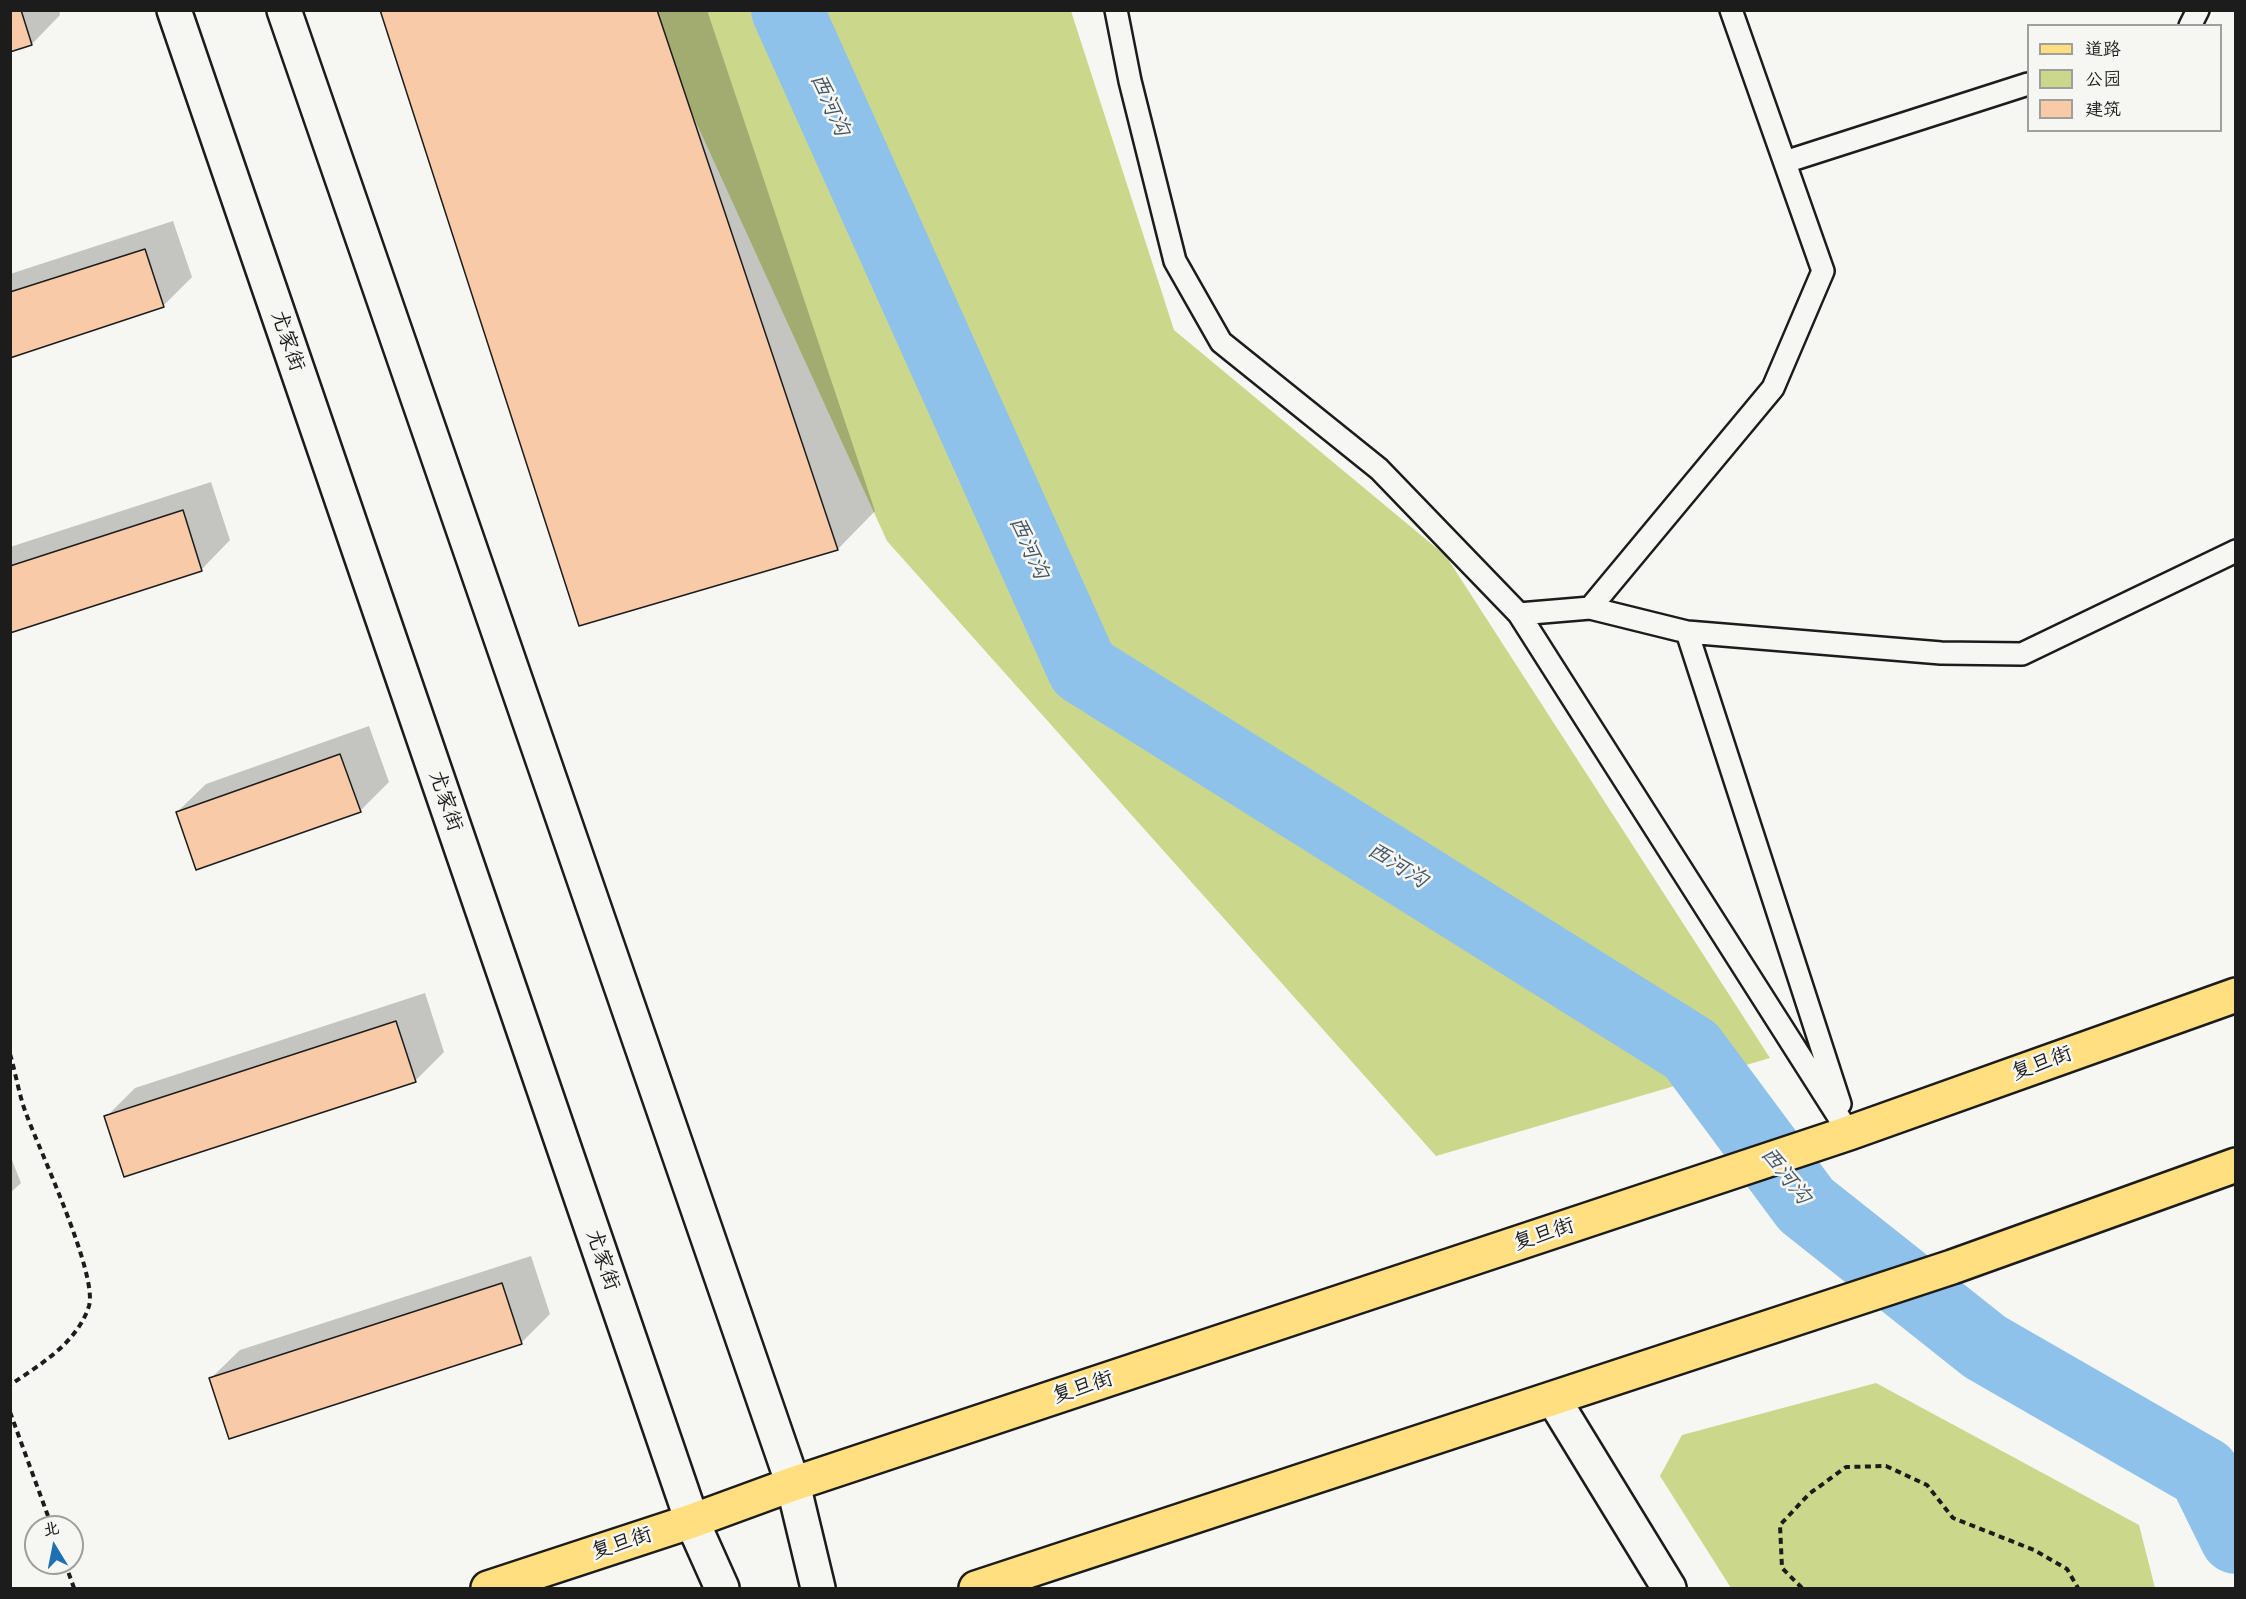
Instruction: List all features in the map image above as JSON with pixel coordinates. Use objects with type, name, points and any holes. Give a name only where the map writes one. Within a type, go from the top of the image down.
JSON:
[{"type":"main road","name":"尤家街","points":[[174,10],[692,1521],[722,1588]]},
{"type":"main road","points":[[284,10],[793,1484],[818,1588]]},
{"type":"main road","name":"复旦街","points":[[488,1588],[692,1521],[793,1484],[1679,1191],[1849,1133],[2235,995]]},
{"type":"main road","points":[[976,1588],[1554,1400],[1952,1267],[2235,1165]]},
{"type":"main road","points":[[1554,1400],[1669,1588]]},
{"type":"lane","points":[[1116,10],[1130,81],[1175,261],[1221,342],[1379,469],[1519,614],[1849,1133]]},
{"type":"lane","points":[[1590,608],[1773,388],[1823,271],[1731,10]]},
{"type":"lane","points":[[2191,24],[2198,10]]},
{"type":"lane","points":[[1785,162],[2027,84]]},
{"type":"lane","points":[[1519,614],[1590,608],[1687,632],[1941,653],[2022,654],[2235,551]]},
{"type":"lane","points":[[1687,632],[1849,1133]]},
{"type":"path","points":[[10,1054],[26,1113],[67,1214],[85,1269],[90,1303],[79,1329],[49,1359],[10,1385]]},
{"type":"path","points":[[10,1413],[48,1515]]},
{"type":"path","points":[[1802,1588],[1782,1568],[1780,1525],[1809,1494],[1846,1467],[1886,1466],[1927,1485],[1953,1518],[2034,1550],[2067,1569],[2078,1588]]},
{"type":"green space","points":[[654,11],[1071,11],[1174,330],[1446,556],[1770,1058],[1436,1156],[887,541],[664,52]]},
{"type":"green space","points":[[1876,1383],[2139,1525],[2155,1588],[1731,1588],[1660,1476],[1682,1435]]},
{"type":"building","points":[[10,10],[21,10],[32,45],[10,52]]},
{"type":"building","points":[[380,10],[657,10],[838,550],[579,626]]},
{"type":"building","points":[[145,249],[164,307],[10,358],[10,292]]},
{"type":"building","points":[[183,510],[202,571],[10,633],[10,566]]},
{"type":"building","points":[[340,754],[361,812],[196,870],[176,812]]},
{"type":"building","points":[[396,1021],[416,1082],[124,1177],[104,1116]]},
{"type":"building","points":[[502,1283],[522,1344],[229,1439],[209,1378]]},
{"type":"waterway","name":"西河沟","points":[[787,10],[1083,669],[1691,1050],[1806,1205],[1985,1347],[2204,1473],[2236,1538]]}]
